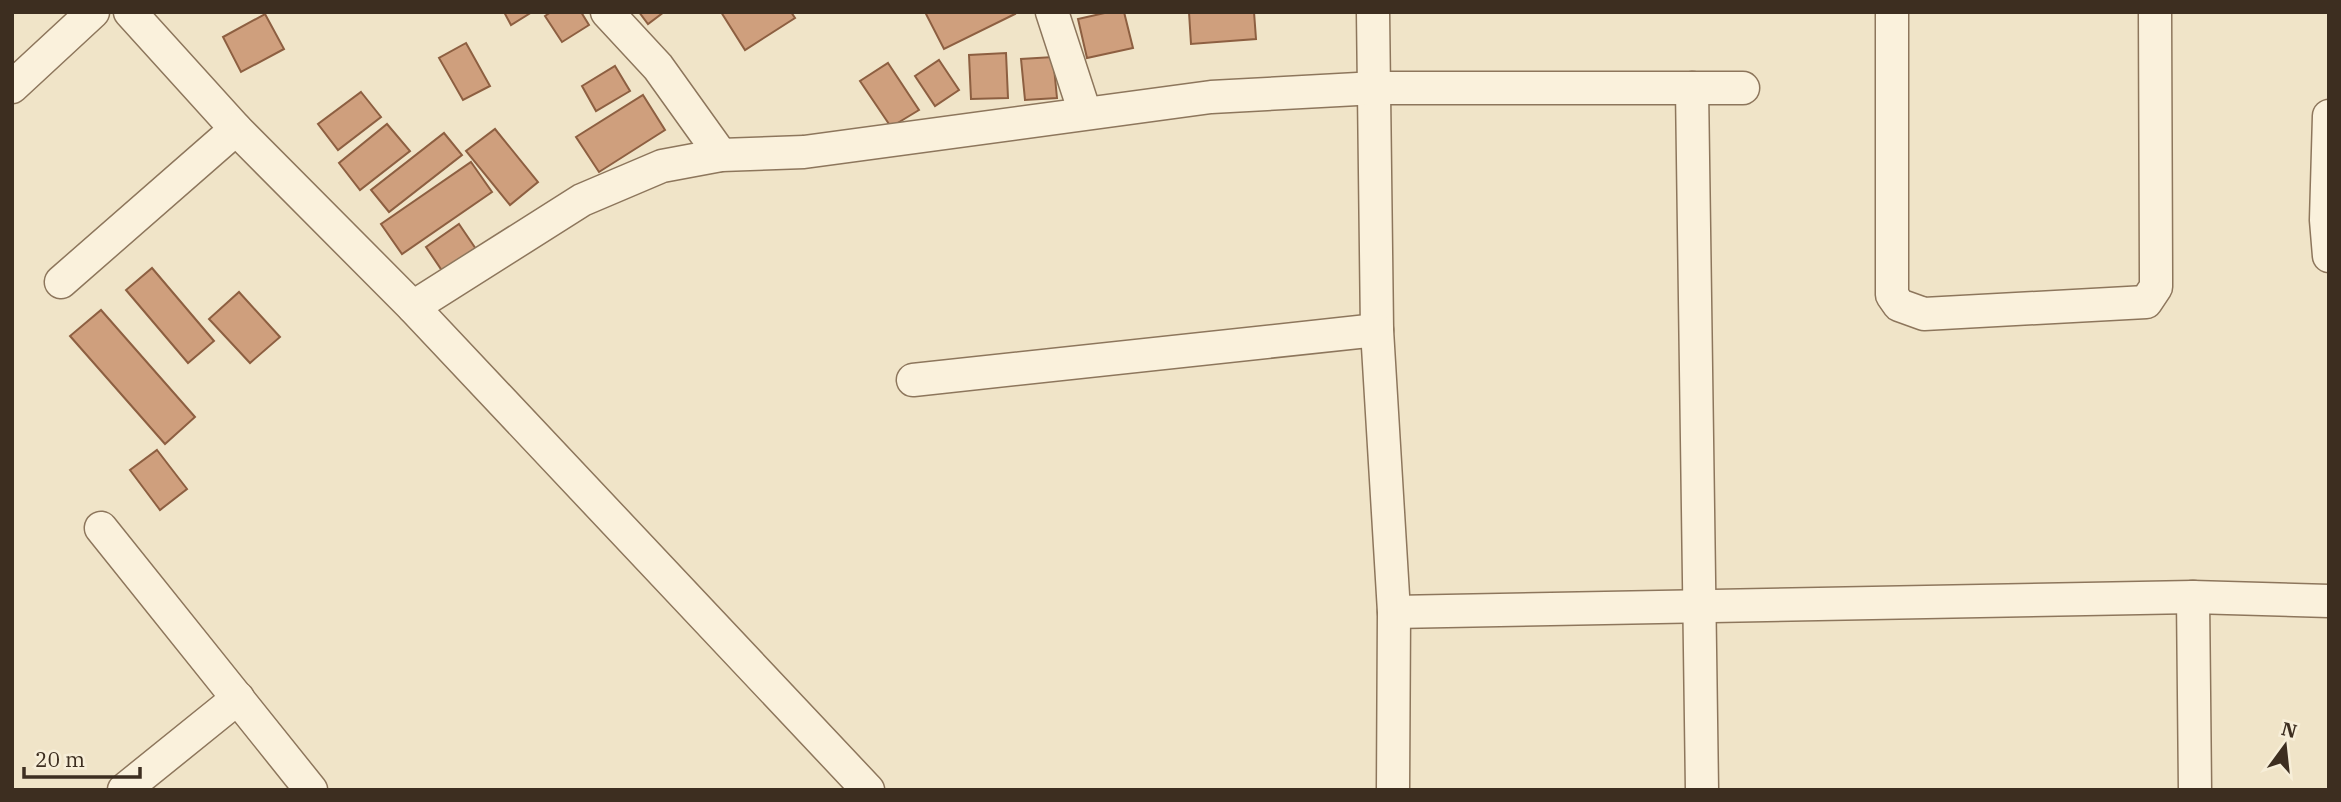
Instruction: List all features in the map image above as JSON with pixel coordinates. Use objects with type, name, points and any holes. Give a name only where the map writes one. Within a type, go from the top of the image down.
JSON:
[{"type":"street","points":[[12,87],[93,12]]},
{"type":"street","points":[[130,12],[236,129],[413,307],[868,790]]},
{"type":"street","points":[[607,12],[658,67],[721,155]]},
{"type":"street","points":[[1052,12],[1086,113]]},
{"type":"street","points":[[1373,12],[1377,330],[1394,612],[1393,790]]},
{"type":"street","points":[[1892,12],[1892,295],[1899,305],[1924,314],[2146,302],[2152,295],[2156,276],[2155,12]]},
{"type":"street","points":[[413,307],[582,200],[662,166],[721,155],[804,152],[1211,97],[1376,88],[1743,88]]},
{"type":"street","points":[[1692,88],[1702,790]]},
{"type":"street","points":[[2329,116],[2326,220],[2329,256]]},
{"type":"street","points":[[61,282],[236,129]]},
{"type":"street","points":[[913,380],[1377,330]]},
{"type":"street","points":[[101,528],[311,790]]},
{"type":"street","points":[[2193,597],[2195,790]]},
{"type":"street","points":[[1394,612],[2193,597],[2329,601]]},
{"type":"street","points":[[124,790],[238,698]]},
{"type":"building","points":[[504,12],[532,12],[511,25]]},
{"type":"building","points":[[551,12],[581,12],[589,25],[562,42],[545,16]]},
{"type":"building","points":[[639,12],[664,12],[648,24]]},
{"type":"building","points":[[721,12],[791,12],[795,18],[745,50]]},
{"type":"building","points":[[925,12],[1014,12],[1015,14],[944,49]]},
{"type":"building","points":[[1109,12],[1124,12],[1133,48],[1087,58],[1078,19]]},
{"type":"building","points":[[1189,12],[1254,12],[1256,39],[1191,44]]},
{"type":"building","points":[[265,14],[284,49],[241,72],[223,37]]},
{"type":"building","points":[[466,43],[490,86],[463,100],[439,58]]},
{"type":"building","points":[[1006,53],[1008,98],[971,99],[969,55]]},
{"type":"building","points":[[1053,57],[1057,98],[1025,100],[1021,59]]},
{"type":"building","points":[[939,60],[959,90],[935,106],[915,76]]},
{"type":"building","points":[[888,63],[919,110],[891,127],[860,81]]},
{"type":"building","points":[[615,66],[630,91],[596,111],[582,86]]},
{"type":"building","points":[[361,92],[381,117],[338,150],[318,124]]},
{"type":"building","points":[[643,95],[665,130],[599,172],[576,137]]},
{"type":"building","points":[[387,124],[410,151],[360,190],[339,163]]},
{"type":"building","points":[[495,129],[538,182],[510,205],[466,151]]},
{"type":"building","points":[[444,133],[462,155],[389,212],[371,190]]},
{"type":"building","points":[[471,162],[492,192],[402,254],[381,224]]},
{"type":"building","points":[[459,224],[480,255],[447,278],[426,247]]},
{"type":"building","points":[[152,268],[214,341],[188,363],[126,290]]},
{"type":"building","points":[[239,292],[280,337],[250,363],[209,319]]},
{"type":"building","points":[[101,310],[195,417],[165,444],[70,336]]},
{"type":"building","points":[[157,450],[187,489],[160,510],[130,470]]}]
